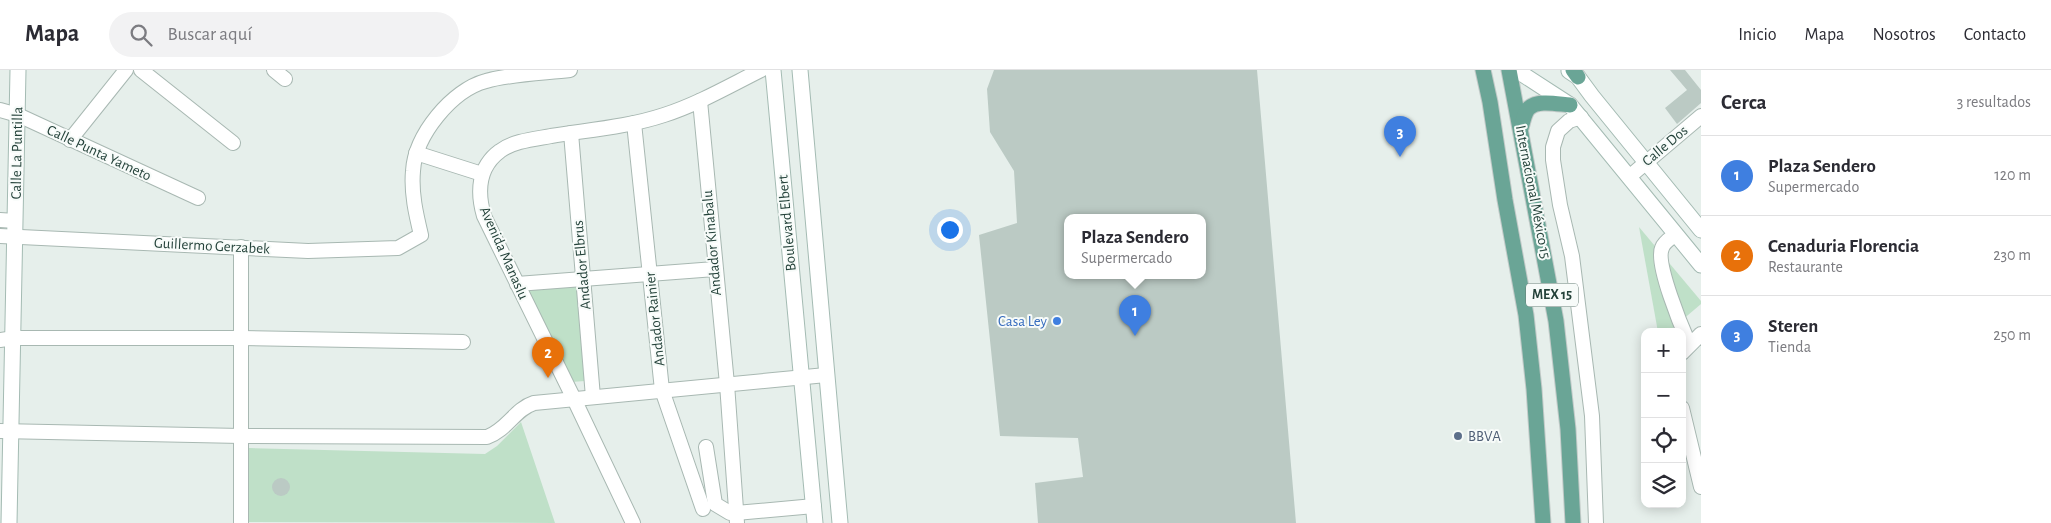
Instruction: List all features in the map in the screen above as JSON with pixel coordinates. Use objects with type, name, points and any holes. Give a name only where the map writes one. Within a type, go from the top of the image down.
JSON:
[{"type":"main road","name":"Internacional México 15","points":[[1483,70],[1526,315],[1534,389],[1543,523]]},
{"type":"main road","name":"Internacional México 15","points":[[1510,70],[1550,280],[1562,359],[1573,523]]},
{"type":"main road","points":[[1520,130],[1526,110],[1533,106],[1542,103],[1570,105]]},
{"type":"street","name":"Calle La Puntilla","points":[[9,523],[6,432],[8,220],[18,115],[18,70]]},
{"type":"street","points":[[70,140],[126,70]]},
{"type":"street","points":[[142,70],[233,143]]},
{"type":"street","points":[[274,70],[285,79]]},
{"type":"street","points":[[570,70],[487,80],[473,85],[452,99],[425,135],[416,154],[482,174],[486,164],[501,150],[524,141],[634,123],[664,115],[700,101],[761,70]]},
{"type":"street","name":"Boulevard Elbert","points":[[773,70],[815,523]]},
{"type":"street","name":"Boulevard Elbert","points":[[800,70],[840,523]]},
{"type":"street","points":[[1510,70],[1516,70],[1570,105],[1701,265]]},
{"type":"street","points":[[1573,72],[1701,230]]},
{"type":"street","name":"Andador Kinabalu","points":[[700,101],[737,518]]},
{"type":"street","name":"Calle Punta Yameto","points":[[0,110],[18,115],[198,198]]},
{"type":"street","name":"Calle Dos","points":[[1628,177],[1701,116]]},
{"type":"street","points":[[1581,117],[1569,121],[1558,131],[1553,147],[1553,160],[1560,205],[1573,264],[1591,407],[1596,523]]},
{"type":"street","name":"Andador Rainier","points":[[634,123],[662,390],[702,509]]},
{"type":"street","name":"Andador Elbrus","points":[[571,133],[593,397]]},
{"type":"street","name":"Guillermo Gerzabek","points":[[8,236],[308,251],[395,248],[421,235],[413,198],[413,170],[416,154]]},
{"type":"street","name":"Avenida Manaslu","points":[[482,174],[481,204],[484,216],[633,523]]},
{"type":"street","points":[[1675,235],[1664,245],[1660,256],[1680,328]]},
{"type":"street","points":[[241,247],[241,523]]},
{"type":"street","points":[[518,284],[715,269]]},
{"type":"street","points":[[1686,348],[1701,334]]},
{"type":"street","points":[[7,339],[241,338],[463,342]]},
{"type":"street","points":[[6,432],[241,436],[488,437],[503,429],[525,406],[534,403],[826,375]]},
{"type":"street","points":[[1684,418],[1701,487]]},
{"type":"street","points":[[706,448],[715,504],[737,518],[814,506]]},
{"type":"green space","points":[[1639,227],[1701,301],[1701,304],[1673,328],[1657,328]]},
{"type":"green space","points":[[576,280],[585,381],[571,382],[524,283]]},
{"type":"green space","points":[[521,422],[555,523],[248,522],[249,448],[485,454],[497,446]]},
{"type":"building","points":[[994,70],[1257,70],[1296,523],[1038,523],[1035,483],[1083,477],[1078,438],[1000,436],[979,235],[1017,223],[1014,171],[990,132],[987,89]]},
{"type":"building","points":[[1670,70],[1685,70],[1701,90],[1701,103],[1677,124],[1665,108],[1687,90]]},
{"type":"building","points":[[281,478],[287,481],[290,487],[287,493],[281,496],[275,493],[272,487],[275,481]]},
{"type":"place","name":"Steren","points":[[1400,157]]},
{"type":"place","name":"Casa Ley","points":[[1057,321]]},
{"type":"place","name":"Plaza Sendero","points":[[1135,336]]},
{"type":"place","name":"Cenaduria Florencia","points":[[548,378]]},
{"type":"place","name":"BBVA","points":[[1458,436]]}]
